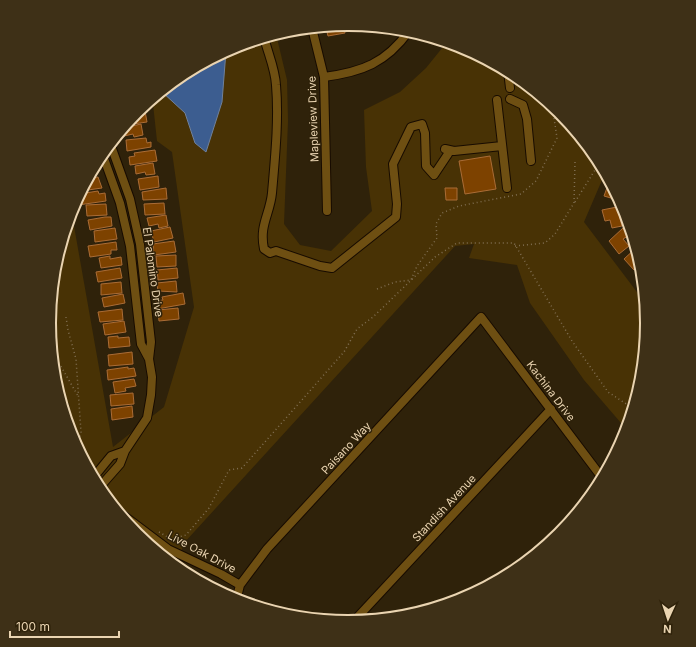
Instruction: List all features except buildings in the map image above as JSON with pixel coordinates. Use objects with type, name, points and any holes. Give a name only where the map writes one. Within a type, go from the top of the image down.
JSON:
[{"type":"street","name":"Mapleview Drive","points":[[313,34],[324,77],[327,211]]},
{"type":"street","points":[[324,77],[341,75],[371,65],[396,47],[404,37]]},
{"type":"street","points":[[266,43],[274,68],[277,125],[272,194],[261,237],[264,249],[270,253],[276,250],[320,266],[332,268],[396,217],[397,204],[393,164],[411,127],[422,124],[425,133],[426,166],[434,175],[446,151],[502,146]]},
{"type":"street","points":[[509,79],[510,88]]},
{"type":"street","points":[[510,99],[523,105],[527,119],[531,161]]},
{"type":"street","points":[[497,100],[507,188]]},
{"type":"street","name":"El Palomino Drive","points":[[103,483],[120,464],[125,451],[147,418],[152,395],[152,377],[149,359],[151,342],[140,244],[130,199],[113,150]]},
{"type":"street","name":"El Palomino Drive","points":[[105,161],[120,203],[128,239],[141,344],[149,359]]},
{"type":"street","name":"Kachina Drive","points":[[481,317],[599,473]]},
{"type":"street","name":"Paisano Way","points":[[238,595],[240,585],[268,549],[481,317]]},
{"type":"street","name":"Standish Avenue","points":[[359,615],[551,410]]},
{"type":"street","points":[[97,473],[111,456],[125,451]]},
{"type":"street","points":[[106,461],[116,469]]},
{"type":"street","name":"Live Oak Drive","points":[[139,527],[168,549],[221,574],[240,585]]},
{"type":"path","points":[[412,280],[416,266],[437,238],[436,224],[442,213],[459,206],[521,194],[536,181],[558,138],[554,117]]},
{"type":"path","points":[[574,203],[575,162]]},
{"type":"path","points":[[515,246],[545,243],[555,234],[596,169]]},
{"type":"path","points":[[153,538],[156,530],[171,539],[186,535],[209,508],[229,470],[242,468],[344,352],[357,329],[373,317],[435,257],[457,243],[514,243],[572,341],[608,392],[629,406]]},
{"type":"path","points":[[377,289],[395,282],[412,280]]},
{"type":"path","points":[[66,317],[76,359],[81,432],[79,438]]},
{"type":"path","points":[[58,361],[79,397]]},
{"type":"shaded area","points":[[277,40],[287,80],[288,121],[284,224],[300,245],[331,251],[372,211],[366,167],[364,110],[400,92],[426,68],[443,47],[477,61],[511,80],[541,104],[568,131],[580,145],[602,179],[584,222],[639,295],[640,304],[640,343],[638,362],[631,399],[622,425],[584,380],[530,303],[517,265],[469,258],[474,244],[455,246],[184,543],[178,562],[155,543],[128,516],[116,502],[95,470],[72,421],[69,403],[65,399],[56,343],[56,304],[58,285],[65,248],[73,223],[113,447],[164,407],[194,307],[172,152],[157,141],[153,106],[170,91],[185,80],[219,61],[236,53]]},
{"type":"water","points":[[225,58],[222,102],[206,152],[195,143],[185,113],[165,95],[185,80]]}]
